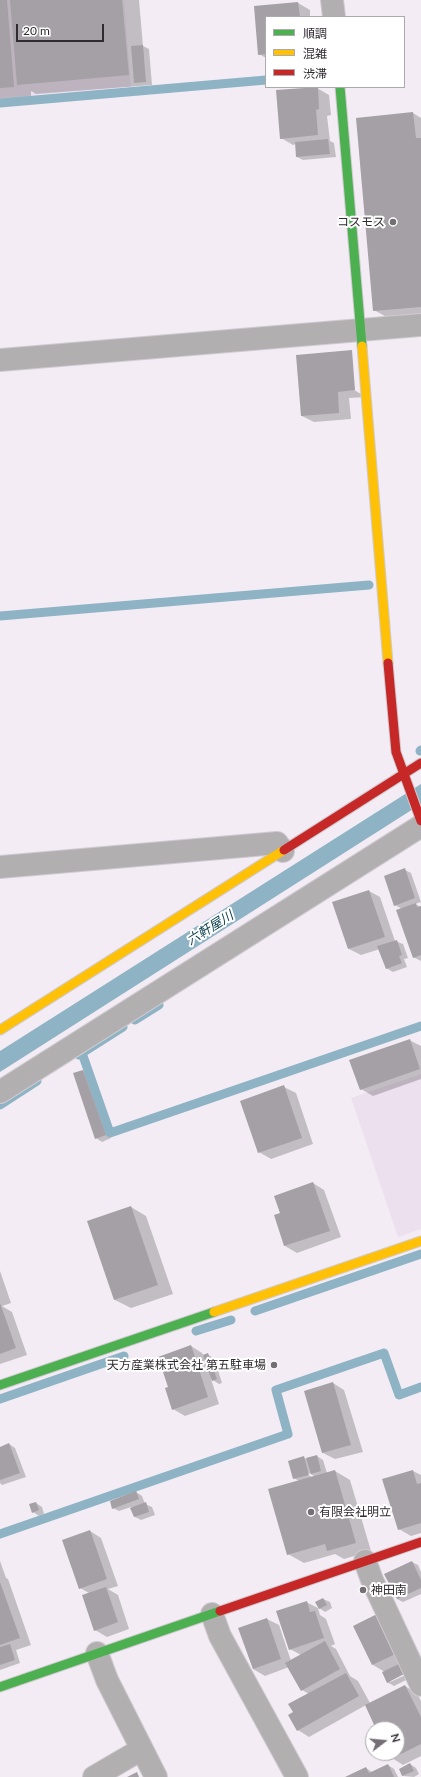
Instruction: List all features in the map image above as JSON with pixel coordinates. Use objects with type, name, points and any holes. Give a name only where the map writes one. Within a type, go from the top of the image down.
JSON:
[{"type":"street","points":[[332,0],[334,16]]},
{"type":"street","points":[[0,1092],[421,821],[396,752],[340,88]]},
{"type":"street","points":[[0,360],[421,325]]},
{"type":"street","points":[[0,1030],[282,851],[405,777],[421,763]]},
{"type":"street","points":[[0,867],[277,843],[282,851]]},
{"type":"street","points":[[0,1385],[421,1241]]},
{"type":"street","points":[[0,1687],[421,1542]]},
{"type":"street","points":[[365,1561],[372,1580],[421,1685]]},
{"type":"street","points":[[212,1614],[220,1636],[297,1777]]},
{"type":"street","points":[[97,1653],[106,1680],[156,1777]]},
{"type":"street","points":[[94,1777],[142,1749]]},
{"type":"shaded area","points":[[0,0],[124,0],[131,87],[0,98]]},
{"type":"shaded area","points":[[421,1074],[421,1229],[398,1237],[351,1098]]},
{"type":"water","name":"六軒屋川","points":[[421,784],[421,804],[0,1072],[0,1051]]},
{"type":"building","points":[[0,0],[7,0],[14,87],[0,88]]},
{"type":"building","points":[[10,0],[122,0],[129,75],[17,85]]},
{"type":"building","points":[[298,2],[300,16],[265,16],[265,54],[258,55],[254,6]]},
{"type":"building","points":[[143,45],[146,82],[134,83],[131,46]]},
{"type":"building","points":[[318,88],[319,109],[316,110],[318,135],[280,139],[276,90]]},
{"type":"building","name":"コスモス","points":[[413,112],[416,138],[421,138],[421,307],[373,311],[356,118]]},
{"type":"building","points":[[328,139],[330,154],[296,157],[295,142]]},
{"type":"building","points":[[352,350],[355,390],[338,392],[339,413],[301,416],[296,355]]},
{"type":"building","points":[[405,868],[415,898],[394,906],[384,876]]},
{"type":"building","points":[[369,890],[385,937],[348,949],[332,902]]},
{"type":"building","points":[[416,903],[417,907],[421,906],[421,955],[413,958],[396,910]]},
{"type":"building","points":[[397,940],[402,955],[399,956],[402,963],[386,969],[377,946]]},
{"type":"building","points":[[410,1039],[420,1069],[360,1090],[349,1060]]},
{"type":"building","points":[[83,1070],[106,1135],[95,1139],[73,1073]]},
{"type":"building","points":[[284,1085],[302,1138],[258,1153],[240,1101]]},
{"type":"building","points":[[313,1182],[330,1231],[284,1246],[274,1215],[280,1213],[274,1196]]},
{"type":"building","points":[[131,1206],[158,1285],[114,1300],[87,1221]]},
{"type":"building","points":[[0,1303],[16,1348],[0,1354]]},
{"type":"building","points":[[191,1345],[208,1397],[172,1410],[165,1388],[168,1387],[158,1357]]},
{"type":"building","points":[[208,1353],[217,1379],[212,1381],[203,1355]]},
{"type":"building","points":[[333,1382],[351,1445],[322,1453],[304,1391]]},
{"type":"building","points":[[9,1443],[20,1473],[0,1480],[0,1447]]},
{"type":"building","points":[[317,1455],[321,1471],[311,1474],[306,1458]]},
{"type":"building","points":[[304,1456],[309,1475],[293,1479],[288,1461]]},
{"type":"building","points":[[335,1470],[356,1543],[327,1551],[325,1544],[287,1555],[268,1489]]},
{"type":"building","points":[[413,1470],[417,1484],[421,1483],[421,1523],[398,1530],[382,1479]]},
{"type":"building","points":[[136,1491],[139,1499],[112,1509],[110,1501]]},
{"type":"building","points":[[36,1502],[39,1510],[32,1513],[29,1504]]},
{"type":"building","points":[[146,1502],[149,1512],[134,1517],[130,1508]]},
{"type":"building","points":[[90,1530],[107,1579],[79,1589],[62,1540]]},
{"type":"building","points":[[412,1561],[421,1580],[421,1588],[397,1599],[384,1574]]},
{"type":"building","points":[[0,1582],[20,1638],[0,1645]]},
{"type":"building","points":[[106,1587],[118,1622],[94,1631],[82,1595]]},
{"type":"building","points":[[323,1598],[327,1605],[319,1609],[315,1602]]},
{"type":"building","points":[[307,1601],[310,1612],[315,1611],[324,1638],[289,1650],[276,1611]]},
{"type":"building","points":[[381,1612],[400,1652],[372,1665],[353,1626]]},
{"type":"building","points":[[267,1618],[281,1659],[253,1669],[238,1628]]},
{"type":"building","points":[[325,1641],[340,1669],[301,1691],[285,1663]]},
{"type":"building","points":[[10,1644],[15,1660],[0,1665],[0,1647]]},
{"type":"building","points":[[399,1664],[404,1674],[387,1683],[382,1672]]},
{"type":"building","points":[[346,1673],[359,1696],[297,1731],[288,1715],[293,1712],[288,1704]]},
{"type":"building","points":[[405,1685],[421,1717],[421,1744],[405,1752],[405,1721],[372,1721],[365,1705]]},
{"type":"building","points":[[410,1763],[414,1771],[402,1776],[399,1769]]},
{"type":"building","points":[[388,1764],[394,1777],[345,1777],[366,1767],[369,1773]]},
{"type":"building","points":[[137,1772],[139,1777],[127,1777]]},
{"type":"waterway","points":[[0,103],[265,80]]},
{"type":"waterway","points":[[0,616],[369,585]]},
{"type":"waterway","points":[[135,1020],[159,1005]]},
{"type":"waterway","points":[[82,1053],[110,1133],[421,1026]]},
{"type":"waterway","points":[[79,1055],[123,1027]]},
{"type":"waterway","points":[[0,1105],[37,1081]]},
{"type":"waterway","points":[[255,1311],[421,1254]]},
{"type":"waterway","points":[[196,1331],[231,1320]]},
{"type":"waterway","points":[[0,1534],[288,1434],[276,1390],[384,1353],[399,1395],[421,1387]]},
{"type":"waterway","points":[[0,1399],[124,1356]]},
{"type":"traffic: fast","points":[[340,88],[362,346]]},
{"type":"traffic: fast","points":[[0,1385],[214,1312]]},
{"type":"traffic: fast","points":[[0,1687],[220,1611]]},
{"type":"traffic: slow","points":[[362,346],[388,663]]},
{"type":"traffic: slow","points":[[0,1030],[284,850]]},
{"type":"traffic: slow","points":[[214,1312],[421,1241]]},
{"type":"traffic: jam","points":[[388,663],[396,752],[421,821]]},
{"type":"traffic: jam","points":[[284,850],[421,763]]},
{"type":"traffic: jam","points":[[220,1611],[421,1542]]},
{"type":"place","name":"コスモス","points":[[393,222]]},
{"type":"place","name":"天方産業株式会社 第五駐車場","points":[[274,1365]]},
{"type":"place","name":"有限会社明立","points":[[311,1512]]},
{"type":"place","name":"神田南","points":[[363,1590]]}]
